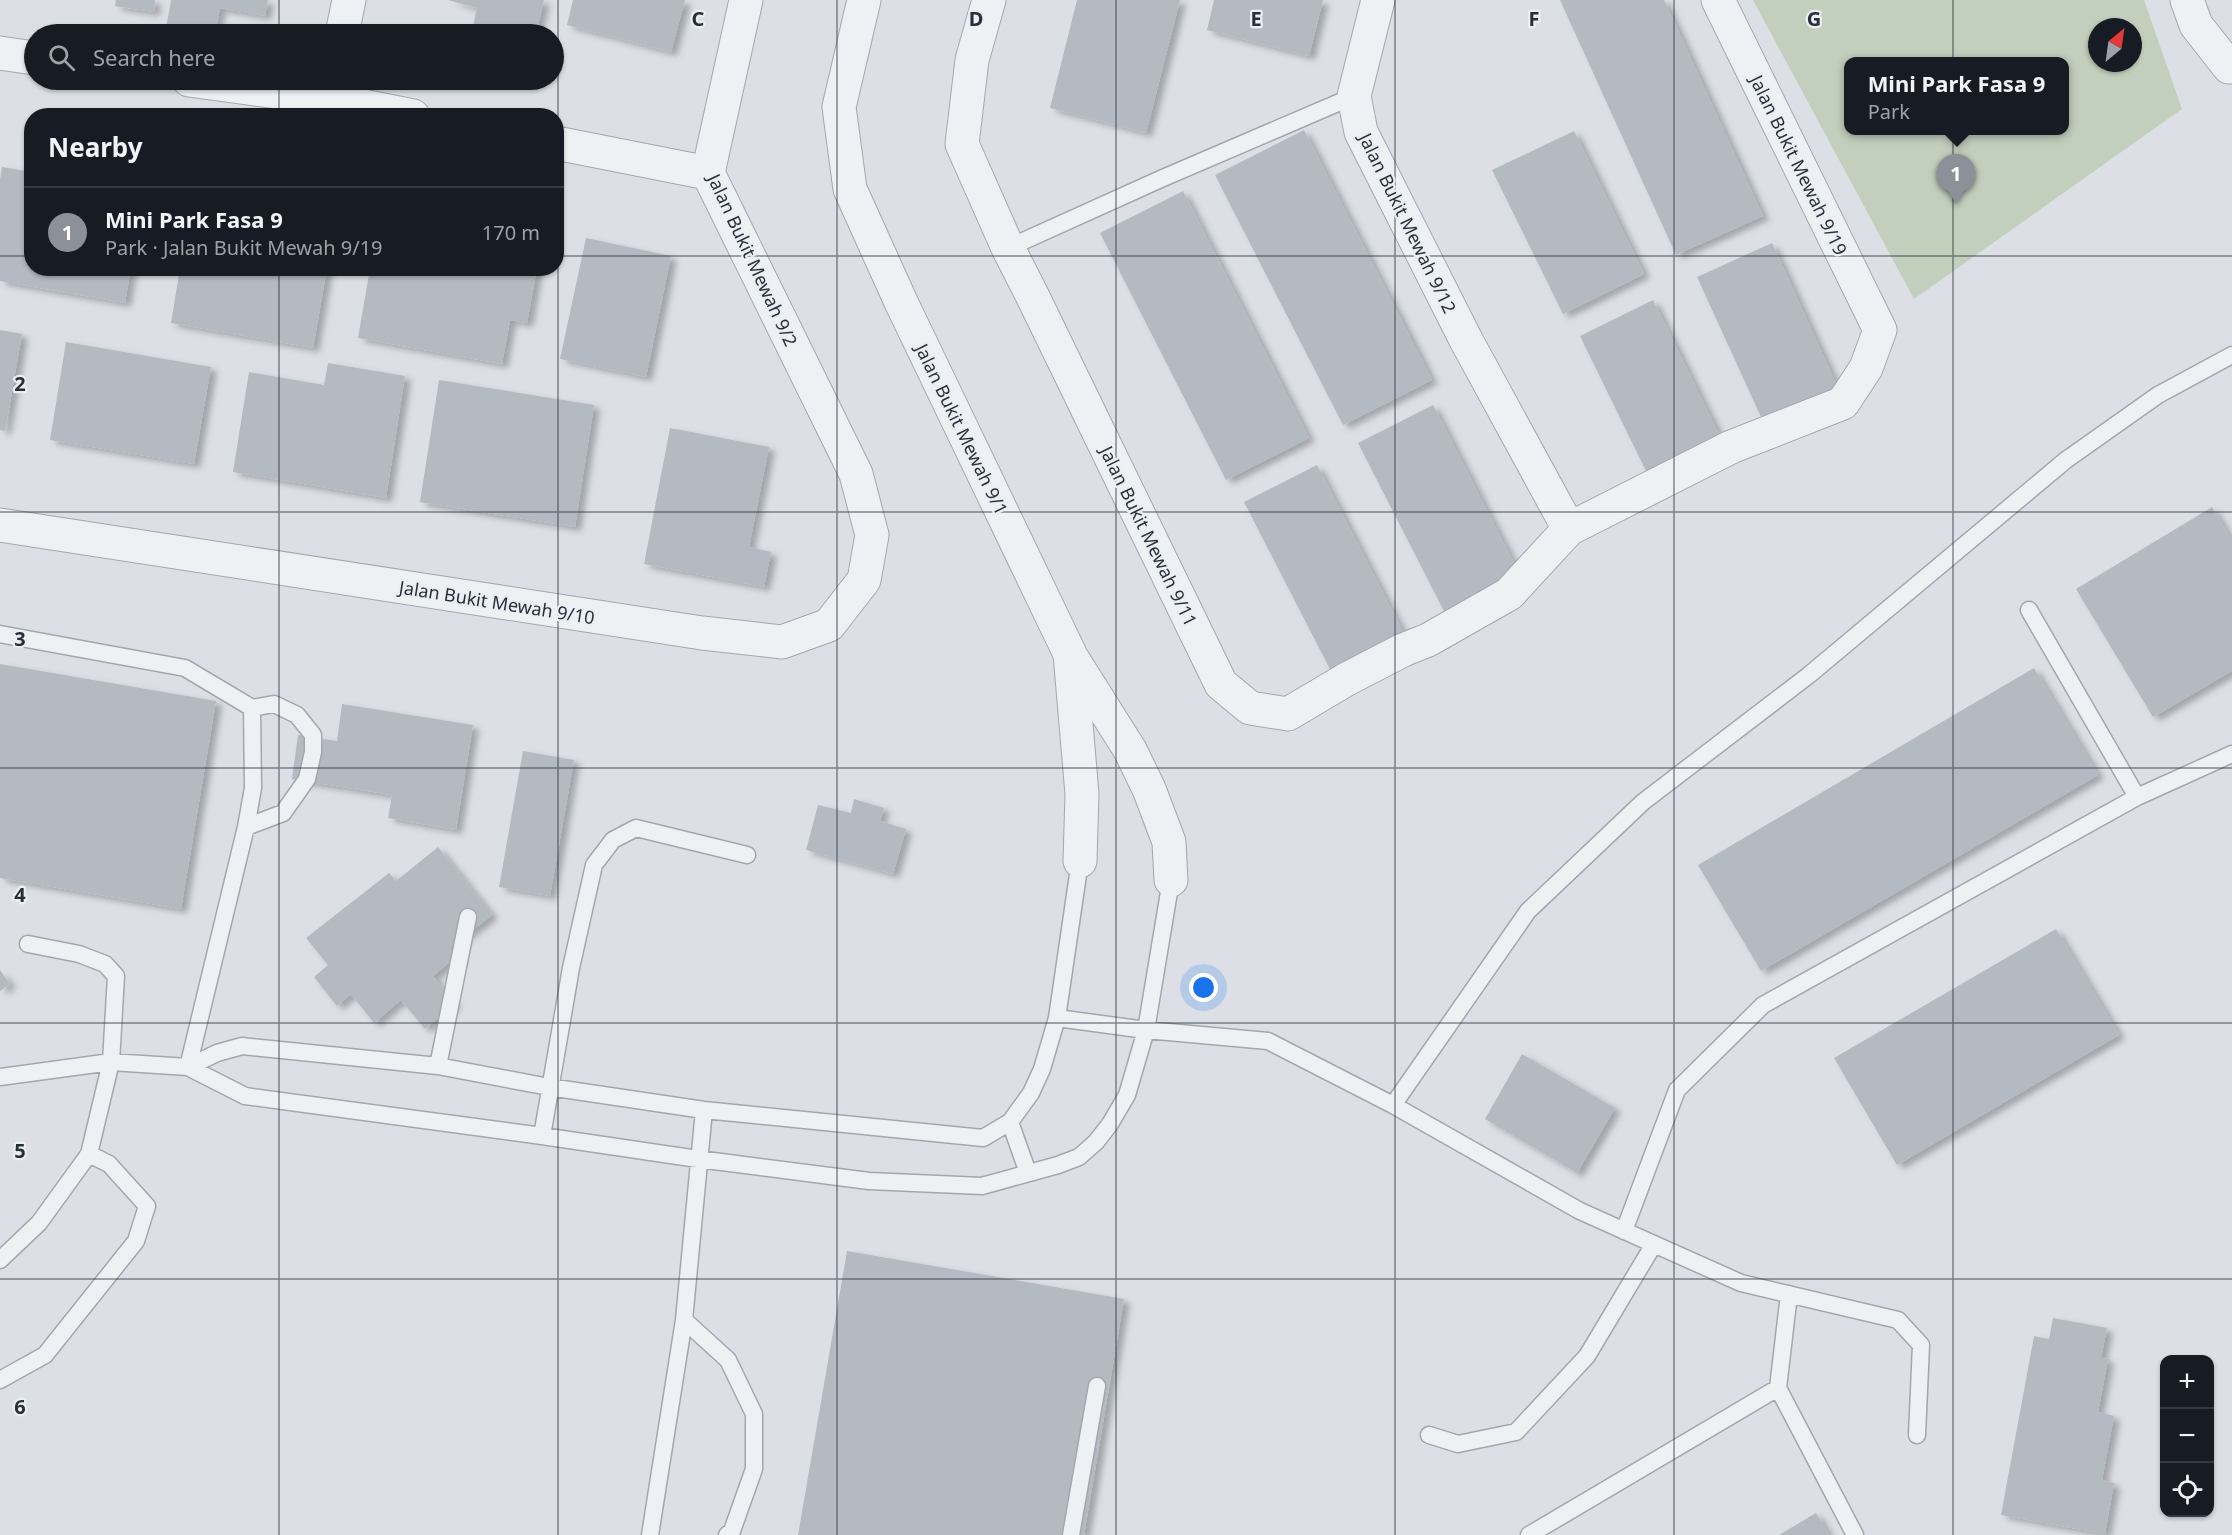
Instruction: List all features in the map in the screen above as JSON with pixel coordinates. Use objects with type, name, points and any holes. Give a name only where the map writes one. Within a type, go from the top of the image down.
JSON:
[{"type":"street","points":[[344,24],[349,0]]},
{"type":"street","name":"Jalan Bukit Mewah 9/2","points":[[746,0],[708,173],[856,474]]},
{"type":"street","name":"Jalan Bukit Mewah 9/1","points":[[864,0],[839,107],[850,189],[901,302],[1070,654],[1082,794],[1080,861]]},
{"type":"street","name":"Jalan Bukit Mewah 9/11","points":[[989,0],[972,60],[962,144],[1008,248],[1221,684],[1250,708],[1288,714],[1347,679],[1403,650],[1428,640],[1509,594],[1569,529]]},
{"type":"street","name":"Jalan Bukit Mewah 9/12","points":[[1378,0],[1353,96],[1361,132],[1466,340],[1569,529]]},
{"type":"street","name":"Jalan Bukit Mewah 9/19","points":[[1569,529],[1731,447],[1843,403],[1866,368],[1880,330],[1718,0]]},
{"type":"street","points":[[2187,0],[2196,26],[2231,67]]},
{"type":"street","points":[[0,53],[24,57]]},
{"type":"street","points":[[333,90],[388,108]]},
{"type":"street","points":[[564,145],[708,173]]},
{"type":"street","name":"Jalan Bukit Mewah 9/10","points":[[0,525],[702,633],[782,642],[829,626],[864,580],[872,535],[856,474]]},
{"type":"street","points":[[1070,654],[1130,750],[1149,789],[1169,843],[1171,880]]},
{"type":"lane","points":[[1008,248],[1353,96]]},
{"type":"lane","points":[[1393,1105],[1528,911],[1643,802],[1809,675],[2066,460],[2158,395],[2232,355]]},
{"type":"lane","points":[[2029,610],[2137,797]]},
{"type":"lane","points":[[0,634],[185,668],[252,708],[274,704],[297,715],[313,735],[313,752],[307,779],[283,813],[246,827]]},
{"type":"lane","points":[[188,1067],[246,827],[253,788],[252,708]]},
{"type":"lane","points":[[1624,1231],[1677,1090],[1763,1005],[2137,797],[2232,754]]},
{"type":"lane","points":[[542,1136],[571,968],[594,865],[613,840],[636,828],[747,855]]},
{"type":"lane","points":[[188,1067],[217,1053],[242,1046],[438,1066],[549,1087],[704,1110],[983,1138],[1010,1122],[1031,1093],[1042,1069],[1057,1018],[1080,861]]},
{"type":"lane","points":[[0,1077],[111,1062],[188,1067],[245,1096],[542,1136],[698,1160],[869,1181],[982,1186],[1079,1157],[1096,1142],[1127,1095],[1146,1030],[1171,880]]},
{"type":"lane","points":[[438,1066],[468,917]]},
{"type":"lane","points":[[0,1260],[39,1223],[89,1154],[111,1062],[116,976],[105,963],[79,954],[28,945]]},
{"type":"lane","points":[[1057,1018],[1146,1030],[1269,1041],[1393,1105],[1580,1211],[1624,1231],[1742,1283],[1898,1320],[1920,1345],[1917,1435]]},
{"type":"lane","points":[[650,1535],[684,1320],[704,1110]]},
{"type":"lane","points":[[1010,1122],[1028,1173]]},
{"type":"lane","points":[[0,1380],[45,1355],[136,1241],[147,1206],[109,1164],[89,1154]]},
{"type":"lane","points":[[1429,1435],[1458,1444],[1516,1431],[1587,1356],[1654,1244]]},
{"type":"lane","points":[[1789,1294],[1778,1388],[1855,1535]]},
{"type":"lane","points":[[684,1320],[728,1360],[754,1414],[754,1469],[732,1531],[727,1535]]},
{"type":"lane","points":[[1071,1535],[1097,1386]]},
{"type":"lane","points":[[1529,1535],[1778,1388]]},
{"type":"green space","points":[[1753,0],[2144,0],[2182,109],[1914,299]]},
{"type":"building","points":[[116,0],[155,0],[154,12],[115,6]]},
{"type":"building","points":[[171,0],[268,0],[265,16],[220,8],[217,24],[167,24]]},
{"type":"building","points":[[448,0],[544,0],[538,24],[473,24],[477,8]]},
{"type":"building","points":[[573,0],[685,0],[671,52],[567,25]]},
{"type":"building","points":[[1077,0],[1180,0],[1146,133],[1050,108]]},
{"type":"building","points":[[1214,0],[1323,0],[1309,56],[1207,30]]},
{"type":"building","points":[[1560,0],[1664,0],[1763,216],[1676,255]]},
{"type":"building","points":[[1304,130],[1432,380],[1343,425],[1215,175]]},
{"type":"building","points":[[1574,131],[1644,274],[1563,314],[1492,170]]},
{"type":"building","points":[[2,167],[24,171],[24,276],[130,276],[125,303],[0,281]]},
{"type":"building","points":[[1183,191],[1309,438],[1226,480],[1100,233]]},
{"type":"building","points":[[586,238],[671,256],[646,377],[560,359]]},
{"type":"building","points":[[1772,243],[1837,386],[1762,419],[1697,277]]},
{"type":"building","points":[[179,276],[326,276],[313,348],[171,323]]},
{"type":"building","points":[[369,276],[536,276],[527,323],[510,320],[502,364],[358,338]]},
{"type":"building","points":[[1653,300],[1722,441],[1649,477],[1580,336]]},
{"type":"building","points":[[0,330],[22,334],[5,431],[0,430]]},
{"type":"building","points":[[66,342],[211,367],[194,464],[50,440]]},
{"type":"building","points":[[328,363],[405,376],[386,498],[233,472],[249,372],[324,385]]},
{"type":"building","points":[[439,380],[594,405],[575,527],[420,502]]},
{"type":"building","points":[[1433,405],[1522,579],[1447,617],[1358,443]]},
{"type":"building","points":[[670,428],[769,447],[749,547],[771,552],[764,587],[644,564]]},
{"type":"building","points":[[1317,465],[1406,638],[1333,675],[1244,502]]},
{"type":"building","points":[[2212,507],[2232,541],[2232,671],[2153,717],[2076,589]]},
{"type":"building","points":[[0,664],[216,701],[181,909],[0,878]]},
{"type":"building","points":[[2034,668],[2098,775],[1761,971],[1698,865]]},
{"type":"building","points":[[342,704],[473,725],[456,830],[388,818],[392,795],[292,779],[298,735],[337,741]]},
{"type":"building","points":[[523,751],[574,760],[550,896],[499,887]]},
{"type":"building","points":[[854,799],[884,808],[880,821],[906,829],[893,874],[806,850],[818,805],[851,813]]},
{"type":"building","points":[[438,847],[492,915],[450,948],[457,956],[433,976],[455,1004],[425,1029],[401,1000],[374,1023],[351,994],[337,1006],[314,977],[328,965],[306,938],[389,873],[396,881]]},
{"type":"building","points":[[2056,929],[2119,1035],[1897,1165],[1834,1058]]},
{"type":"building","points":[[0,970],[10,984],[0,991]]},
{"type":"building","points":[[1522,1054],[1615,1108],[1577,1173],[1485,1119]]},
{"type":"building","points":[[847,1251],[1124,1299],[1084,1535],[798,1535]]},
{"type":"building","points":[[2053,1318],[2107,1328],[2101,1358],[2108,1359],[2098,1412],[2114,1416],[2102,1480],[2114,1483],[2105,1534],[2001,1515],[2034,1336],[2049,1339]]},
{"type":"building","points":[[1816,1513],[1829,1535],[1779,1535]]},
{"type":"place","name":"Mini Park Fasa 9","points":[[1956,204]]}]
